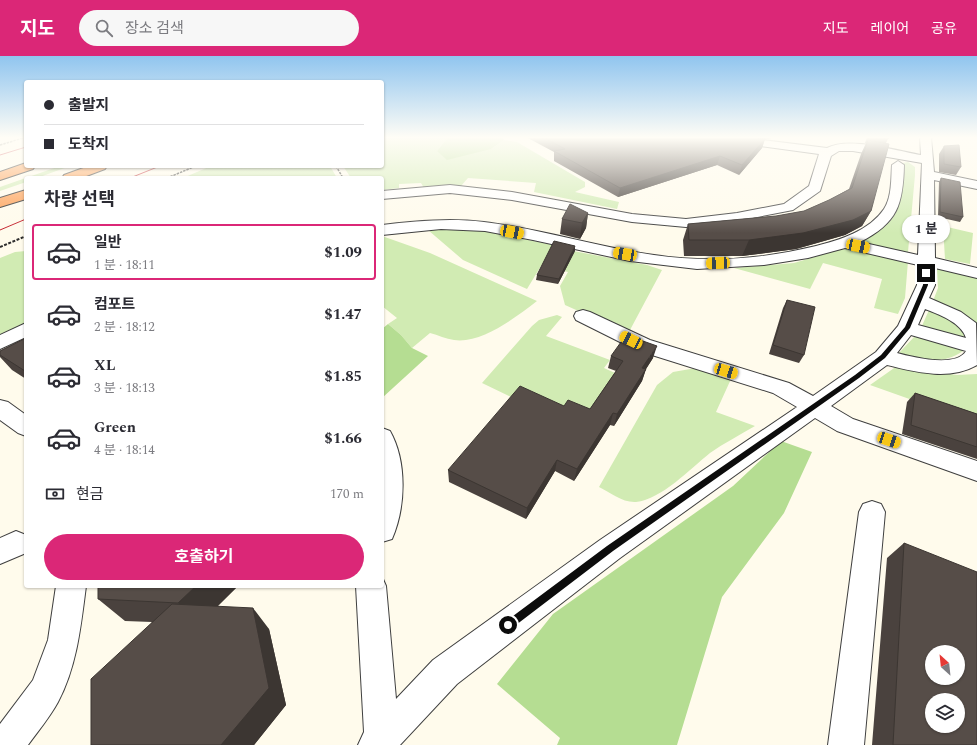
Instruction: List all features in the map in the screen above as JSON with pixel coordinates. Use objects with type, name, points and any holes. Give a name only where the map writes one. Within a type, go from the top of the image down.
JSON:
[{"type":"highway","points":[[0,176],[21,169]]},
{"type":"highway","points":[[74,176],[93,169]]},
{"type":"highway","points":[[0,203],[24,195]]},
{"type":"street","points":[[384,195],[450,189],[512,196],[632,218],[686,223],[737,217],[788,207],[815,188],[821,169]]},
{"type":"street","points":[[384,230],[460,224],[498,229],[654,260],[695,264],[802,255],[844,243],[868,232],[891,211],[896,197],[898,169]]},
{"type":"street","points":[[379,742],[445,672],[610,549],[813,406],[857,377],[883,356],[907,328],[926,285],[928,169]]},
{"type":"street","points":[[931,169],[977,185]]},
{"type":"street","points":[[844,243],[977,273]]},
{"type":"street","points":[[919,300],[956,317],[968,326],[976,338],[977,344]]},
{"type":"street","points":[[583,316],[643,345],[781,388],[845,425],[977,471]]},
{"type":"street","points":[[883,356],[913,364],[953,367],[968,363],[976,355],[977,349],[907,328]]},
{"type":"street","points":[[0,343],[24,330]]},
{"type":"street","points":[[384,442],[386,447],[390,490],[384,520]]},
{"type":"street","points":[[846,745],[872,512]]},
{"type":"street","points":[[6,745],[46,691],[64,640],[71,588]]},
{"type":"street","points":[[370,588],[379,742]]},
{"type":"path","points":[[172,176],[188,169]]},
{"type":"path","points":[[0,247],[24,237]]},
{"type":"green space","points":[[51,169],[61,169],[42,176],[31,176]]},
{"type":"green space","points":[[204,169],[332,169],[336,176],[188,176]]},
{"type":"green space","points":[[345,169],[563,169],[585,182],[585,187],[575,192],[619,202],[617,209],[534,192],[536,183],[468,178],[461,186],[424,188],[421,183],[399,184],[399,188],[384,190],[384,176],[350,176]]},
{"type":"green space","points":[[902,169],[915,169],[908,252],[859,243],[886,226],[894,216],[900,199]]},
{"type":"green space","points":[[24,179],[24,183],[0,191],[0,187]]},
{"type":"green space","points":[[943,226],[973,233],[970,264],[945,259]]},
{"type":"green space","points":[[428,230],[478,230],[558,246],[541,266],[527,289],[463,260]]},
{"type":"green space","points":[[384,237],[430,253],[537,301],[509,321],[487,334],[465,340],[454,340],[430,333],[412,348],[401,335],[388,324],[397,318],[384,308]]},
{"type":"green space","points":[[845,248],[908,261],[905,298],[898,314],[874,308],[882,279],[823,263],[810,289],[734,268],[794,263]]},
{"type":"green space","points":[[568,250],[647,265],[662,270],[630,330],[623,331],[565,305],[560,286],[568,272],[554,269]]},
{"type":"green space","points":[[24,251],[24,325],[0,338],[0,258],[15,252]]},
{"type":"green space","points":[[937,269],[977,278],[977,325],[958,312],[933,301],[938,288]]},
{"type":"green space","points":[[929,310],[951,320],[960,328],[966,338],[921,328]]},
{"type":"green space","points":[[557,315],[562,317],[546,336],[610,360],[604,368],[615,373],[586,416],[513,398],[482,383],[532,326],[539,320]]},
{"type":"green space","points":[[388,324],[401,335],[412,348],[428,356],[384,396],[384,327]]},
{"type":"green space","points":[[915,336],[960,348],[963,351],[955,356],[940,360],[924,359],[898,354]]},
{"type":"green space","points":[[897,366],[957,375],[977,374],[977,423],[870,385]]},
{"type":"green space","points":[[696,368],[731,379],[716,412],[755,426],[715,449],[666,489],[646,500],[636,502],[626,501],[599,487],[657,385],[673,372]]},
{"type":"green space","points":[[781,441],[812,452],[784,513],[722,597],[677,745],[557,745],[560,738],[497,684],[553,614],[733,486]]},
{"type":"building","points":[[586,169],[679,169],[620,188]]},
{"type":"building","points":[[858,169],[882,169],[871,211],[853,220],[803,233],[749,240],[689,240],[688,224],[776,216],[804,211],[852,188]]},
{"type":"building","points":[[941,178],[960,182],[963,217],[940,212]]},
{"type":"building","points":[[570,204],[588,213],[582,223],[562,219]]},
{"type":"building","points":[[554,241],[575,246],[559,279],[537,275]]},
{"type":"building","points":[[787,300],[815,307],[804,355],[773,345]]},
{"type":"building","points":[[626,335],[657,346],[642,368],[646,369],[617,414],[613,413],[577,469],[557,460],[527,508],[448,470],[520,386],[564,406],[568,400],[590,409],[623,361],[611,356]]},
{"type":"building","points":[[24,339],[24,370],[0,355],[0,351]]},
{"type":"building","points":[[915,393],[977,414],[977,447],[911,425]]},
{"type":"building","points":[[904,543],[977,572],[977,745],[893,745]]},
{"type":"building","points":[[98,588],[194,588],[178,603],[98,599]]},
{"type":"building","points":[[172,604],[253,608],[269,688],[221,745],[91,745],[91,679]]},
{"type":"tram line","points":[[135,176],[152,169]]},
{"type":"tram line","points":[[0,230],[24,220]]},
{"type":"route","points":[[508,625],[610,549],[813,406],[857,377],[883,356],[907,328],[926,285],[926,273]]}]
